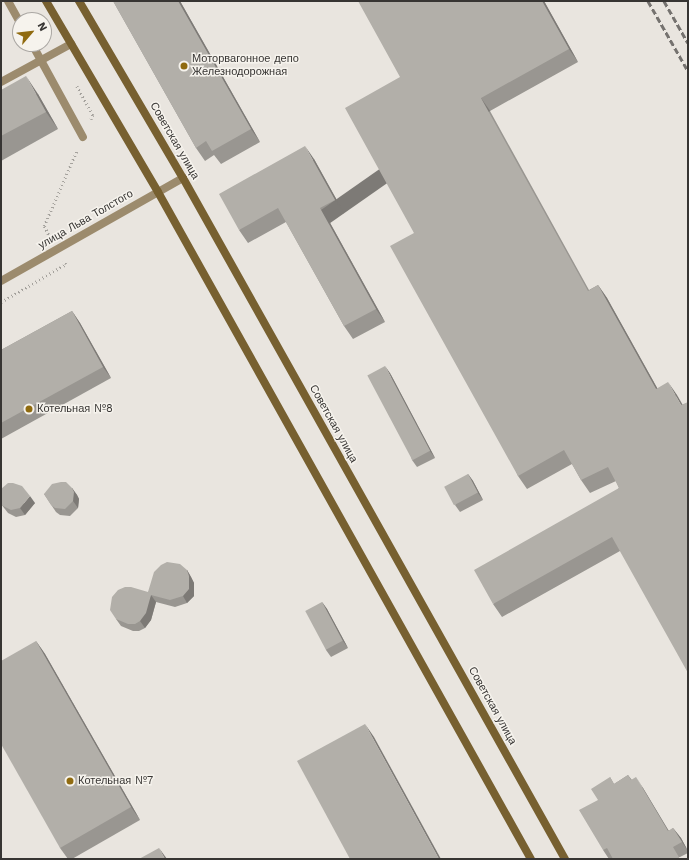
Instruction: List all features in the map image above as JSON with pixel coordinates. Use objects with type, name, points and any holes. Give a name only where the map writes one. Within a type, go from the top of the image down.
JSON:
[{"type":"main road","points":[[46,1],[158,192],[531,859]]},
{"type":"main road","name":"Советская улица","points":[[79,1],[183,178],[565,859]]},
{"type":"street","points":[[8,1],[14,12]]},
{"type":"street","points":[[1,82],[71,44]]},
{"type":"street","points":[[36,52],[83,137]]},
{"type":"street","name":"улица Льва Толстого","points":[[1,281],[183,178]]},
{"type":"path","points":[[1,302],[66,264],[44,226],[93,115],[75,83]]},
{"type":"building","name":"Моторвагонное депо Железнодорожная","points":[[113,1],[178,1],[251,129],[212,151],[206,141],[196,148]]},
{"type":"building","points":[[358,1],[542,1],[569,49],[481,98],[588,291],[598,285],[656,389],[668,382],[681,405],[688,402],[688,673],[612,537],[493,604],[474,570],[619,488],[608,467],[581,480],[564,450],[518,476],[390,246],[414,233],[345,108],[400,77]]},
{"type":"building","points":[[26,76],[46,112],[1,136],[1,90]]},
{"type":"building","points":[[305,146],[335,200],[320,208],[376,309],[344,326],[278,208],[239,230],[219,194]]},
{"type":"building","name":"Котельная №8","points":[[72,311],[103,367],[1,423],[1,350]]},
{"type":"building","points":[[385,366],[430,451],[412,460],[367,375]]},
{"type":"building","points":[[468,474],[478,493],[454,505],[444,487]]},
{"type":"building","points":[[66,482],[74,492],[73,501],[65,509],[55,508],[51,505],[44,494],[52,484]]},
{"type":"building","points":[[8,483],[22,486],[30,496],[20,508],[11,510],[1,504],[1,489]]},
{"type":"building","points":[[167,562],[180,564],[187,570],[189,576],[189,589],[183,596],[170,600],[151,595],[146,613],[140,621],[135,624],[128,624],[116,619],[110,610],[112,597],[118,590],[125,587],[131,587],[148,592],[154,572],[161,565]]},
{"type":"building","points":[[322,602],[343,641],[326,650],[305,611]]},
{"type":"building","name":"Котельная №7","points":[[36,641],[131,807],[60,848],[1,744],[1,661]]},
{"type":"building","points":[[365,724],[439,859],[350,859],[297,761]]},
{"type":"building","points":[[628,775],[631,780],[636,777],[668,831],[673,828],[682,842],[673,847],[680,859],[613,859],[607,848],[603,850],[579,810],[598,800],[591,789],[610,777],[614,784]]},
{"type":"building","points":[[159,848],[165,859],[139,859]]},
{"type":"railway","points":[[648,1],[688,71]]},
{"type":"railway","points":[[664,1],[688,43]]},
{"type":"place","name":"Моторвагонное депо Железнодорожная","points":[[184,66]]},
{"type":"place","name":"Котельная №8","points":[[29,409]]},
{"type":"place","name":"Котельная №7","points":[[70,781]]}]
